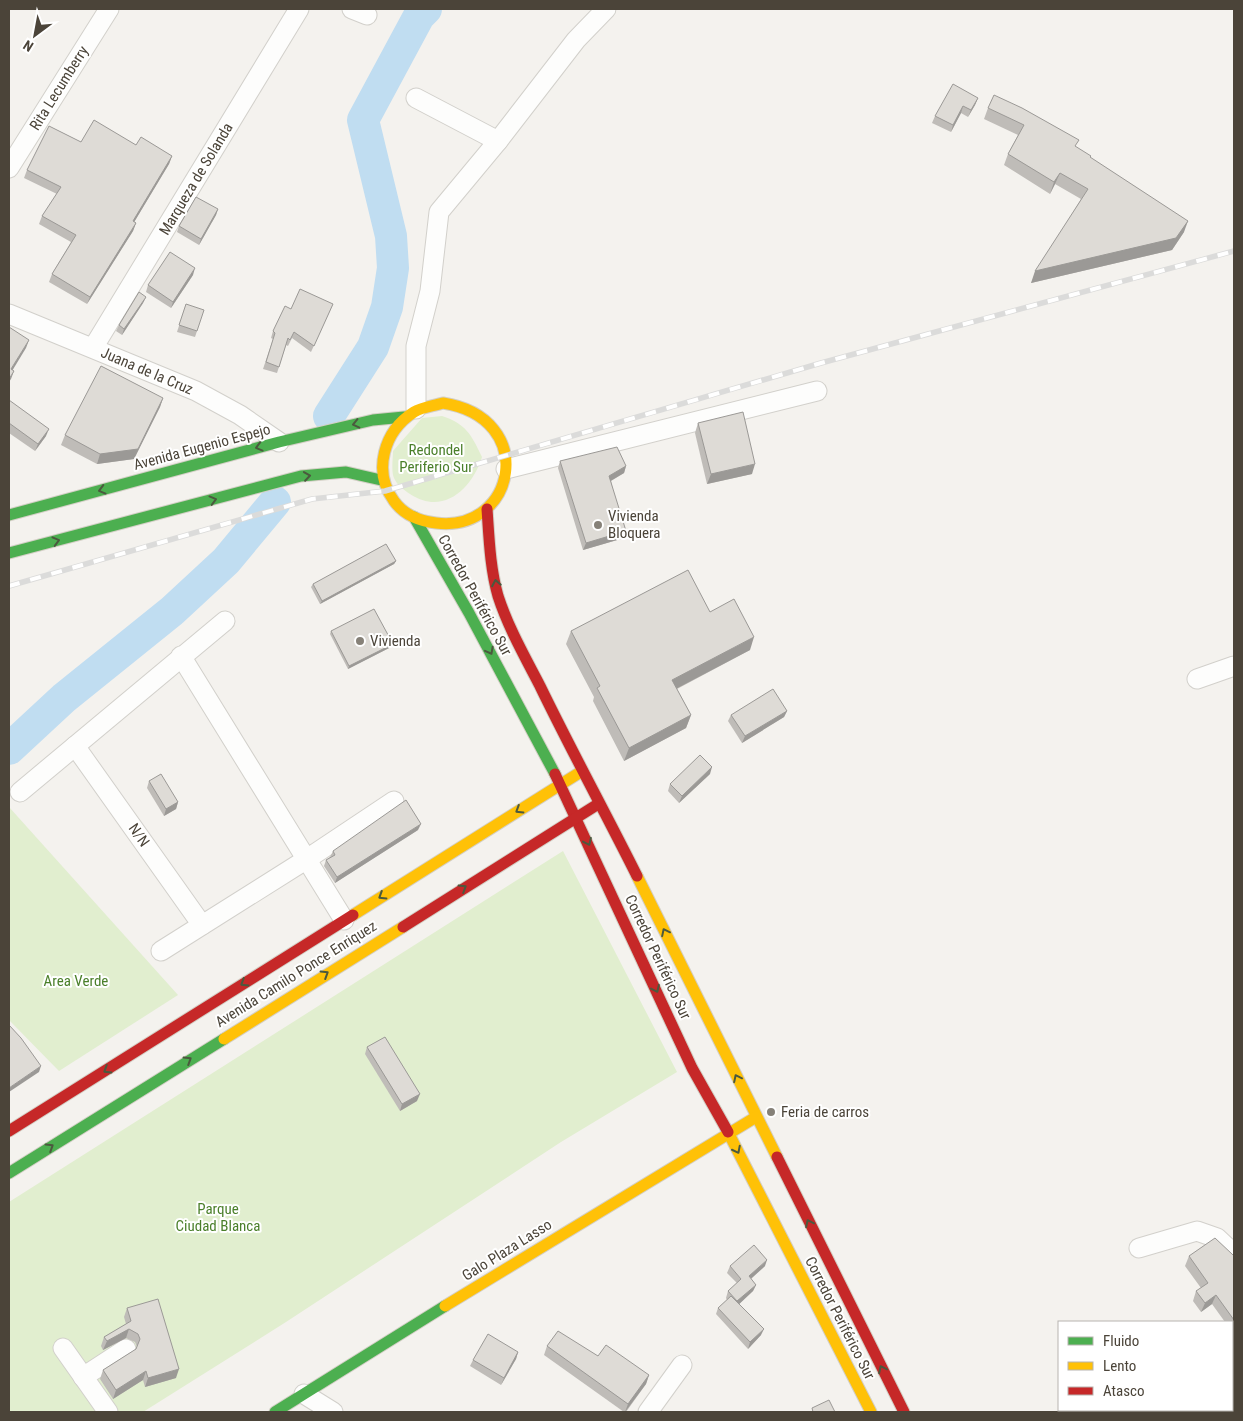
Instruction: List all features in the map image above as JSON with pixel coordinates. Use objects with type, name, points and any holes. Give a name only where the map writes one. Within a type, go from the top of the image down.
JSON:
[{"type":"main road","points":[[443,403],[464,406],[482,416],[500,438],[507,456],[506,469],[501,488],[487,509],[465,522],[452,525],[427,523],[399,509],[385,491],[381,480],[380,467],[387,441],[394,428],[410,413],[443,403]]},
{"type":"main road","name":"Avenida Eugenio Espejo","points":[[9,515],[279,442],[410,413]]},
{"type":"main road","points":[[9,554],[301,476],[346,472],[381,480]]},
{"type":"main road","name":"Corredor Periférico Sur","points":[[487,509],[491,557],[498,595],[512,630],[582,772],[600,802],[904,1412]]},
{"type":"main road","name":"Corredor Periférico Sur","points":[[414,517],[469,613],[560,784],[692,1068],[728,1133],[871,1412]]},
{"type":"main road","name":"Avenida Camilo Ponce Enriquez","points":[[9,1131],[344,920],[419,878],[560,784],[582,772]]},
{"type":"main road","name":"Avenida Camilo Ponce Enriquez","points":[[9,1173],[433,901],[576,818],[600,802]]},
{"type":"main road","name":"Galo Plaza Lasso","points":[[275,1412],[756,1117]]},
{"type":"street","name":"Rita Lecumberry","points":[[9,168],[109,9]]},
{"type":"street","name":"Marqueza de Solanda","points":[[93,348],[299,9]]},
{"type":"street","points":[[410,413],[416,346],[430,291],[439,212],[498,141],[576,40],[606,9]]},
{"type":"street","points":[[416,98],[498,141]]},
{"type":"street","name":"Juana de la Cruz","points":[[9,314],[196,391],[240,415],[279,442]]},
{"type":"street","points":[[506,469],[817,391]]},
{"type":"street","points":[[20,792],[225,621]]},
{"type":"street","points":[[181,656],[344,920]]},
{"type":"street","points":[[1197,680],[1234,666]]},
{"type":"street","name":"N/N","points":[[75,746],[202,925]]},
{"type":"street","points":[[161,951],[307,860],[394,801]]},
{"type":"street","points":[[1139,1248],[1198,1230],[1217,1238],[1234,1254]]},
{"type":"street","points":[[63,1348],[108,1412]]},
{"type":"street","points":[[83,1377],[126,1349]]},
{"type":"street","points":[[648,1412],[682,1365]]},
{"type":"street","points":[[304,1394],[333,1412]]},
{"type":"green space","name":"Redondel Periferio Sur","points":[[442,416],[462,426],[467,431],[482,457],[477,469],[464,489],[455,496],[434,502],[422,500],[410,494],[397,483],[393,472],[393,451],[422,418]]},
{"type":"green space","name":"Area Verde","points":[[9,807],[178,995],[59,1071],[9,1020]]},
{"type":"green space","name":"Parque Ciudad Blanca","points":[[563,851],[677,1072],[561,1142],[286,1322],[143,1412],[9,1412],[9,1202]]},
{"type":"building","points":[[953,84],[978,98],[971,110],[963,106],[953,125],[935,116]]},
{"type":"building","points":[[994,95],[1022,108],[1079,140],[1075,146],[1188,221],[1176,238],[1035,271],[1088,189],[1060,173],[1054,182],[1008,154],[1024,125],[988,108]]},
{"type":"building","points":[[94,120],[136,145],[141,137],[172,156],[133,221],[136,223],[90,297],[52,274],[76,235],[42,216],[61,187],[27,170],[49,126],[81,142]]},
{"type":"building","points":[[196,197],[218,209],[201,239],[179,226]]},
{"type":"building","points":[[170,252],[195,268],[173,302],[148,285]]},
{"type":"building","points":[[300,289],[333,304],[314,346],[294,332],[290,340],[288,338],[279,367],[266,362],[275,333],[273,331],[285,306],[291,309]]},
{"type":"building","points":[[139,292],[146,297],[124,329],[119,325]]},
{"type":"building","points":[[186,304],[204,310],[197,331],[179,325]]},
{"type":"building","points":[[9,327],[29,340],[11,369],[14,371],[9,379]]},
{"type":"building","points":[[101,366],[163,398],[138,449],[100,454],[65,435]]},
{"type":"building","points":[[9,400],[49,429],[38,444],[9,423]]},
{"type":"building","points":[[743,412],[755,464],[711,474],[698,423]]},
{"type":"building","points":[[617,447],[626,466],[609,476],[626,531],[586,543],[560,461]]},
{"type":"building","points":[[386,544],[396,561],[322,601],[313,584]]},
{"type":"building","points":[[688,570],[710,612],[734,599],[754,637],[672,680],[691,715],[629,748],[597,688],[600,686],[571,631]]},
{"type":"building","name":"Vivienda","points":[[374,609],[393,644],[349,666],[331,631]]},
{"type":"building","points":[[773,689],[787,711],[745,736],[731,715]]},
{"type":"building","points":[[700,755],[712,767],[682,796],[670,784]]},
{"type":"building","points":[[161,774],[178,802],[166,809],[149,781]]},
{"type":"building","points":[[406,800],[421,824],[337,877],[326,860],[335,855],[333,851]]},
{"type":"building","points":[[9,1025],[41,1066],[9,1088]]},
{"type":"building","points":[[385,1037],[420,1094],[402,1104],[367,1047]]},
{"type":"building","points":[[1215,1238],[1234,1256],[1234,1320],[1216,1295],[1205,1303],[1196,1291],[1208,1283],[1189,1256]]},
{"type":"building","points":[[754,1245],[767,1260],[749,1276],[756,1285],[737,1301],[728,1291],[741,1279],[730,1266]]},
{"type":"building","points":[[731,1296],[764,1329],[750,1342],[718,1308]]},
{"type":"building","points":[[158,1299],[179,1369],[148,1378],[146,1371],[116,1390],[103,1370],[136,1349],[140,1339],[138,1334],[129,1329],[107,1341],[104,1337],[131,1321],[127,1308]]},
{"type":"building","points":[[558,1331],[598,1356],[606,1345],[649,1375],[628,1404],[547,1346]]},
{"type":"building","points":[[488,1334],[518,1352],[504,1378],[473,1360]]},
{"type":"building","points":[[829,1400],[835,1412],[813,1412],[812,1408]]},
{"type":"waterway","points":[[329,416],[373,347],[387,307],[393,268],[391,236],[363,120],[419,16],[426,9]]},
{"type":"waterway","points":[[9,749],[64,698],[172,611],[226,561],[275,502]]},
{"type":"railway","points":[[9,586],[312,499],[385,491],[821,363],[1234,251]]},
{"type":"traffic: fast","points":[[9,515],[279,442],[373,420],[404,417]]},
{"type":"traffic: fast","points":[[9,553],[301,476],[346,472],[381,480]]},
{"type":"traffic: fast","points":[[414,517],[469,613],[555,774]]},
{"type":"traffic: fast","points":[[9,1173],[224,1039]]},
{"type":"traffic: fast","points":[[275,1412],[445,1306]]},
{"type":"traffic: slow","points":[[443,403],[474,413],[494,429],[504,450],[506,472],[499,493],[484,511],[463,521],[436,523],[423,521],[398,506],[387,489],[383,465],[384,452],[389,441],[395,430],[404,420],[417,410],[443,403]]},
{"type":"traffic: slow","points":[[353,915],[579,773]]},
{"type":"traffic: slow","points":[[637,876],[777,1157]]},
{"type":"traffic: slow","points":[[224,1039],[403,927]]},
{"type":"traffic: slow","points":[[445,1306],[756,1117]]},
{"type":"traffic: slow","points":[[728,1132],[871,1412]]},
{"type":"traffic: jam","points":[[487,509],[493,575],[498,596],[507,619],[637,876]]},
{"type":"traffic: jam","points":[[555,774],[692,1068],[728,1132]]},
{"type":"traffic: jam","points":[[403,927],[595,806]]},
{"type":"traffic: jam","points":[[9,1131],[353,915]]},
{"type":"traffic: jam","points":[[777,1157],[904,1412]]},
{"type":"place","name":"Vivienda Bloquera","points":[[598,525]]},
{"type":"place","name":"Vivienda","points":[[360,641]]},
{"type":"place","name":"Feria de carros","points":[[771,1112]]}]
